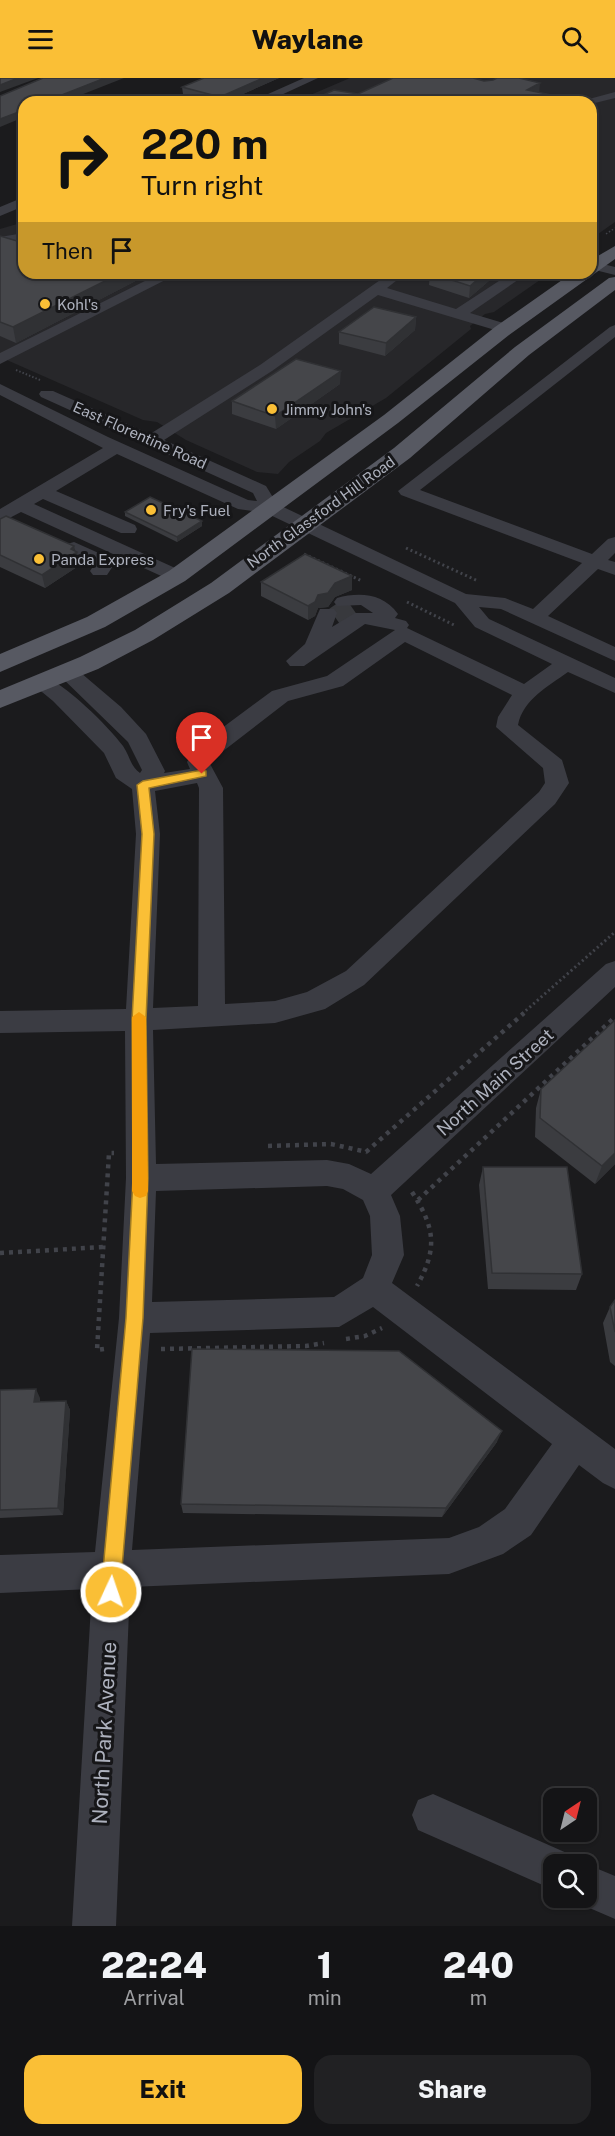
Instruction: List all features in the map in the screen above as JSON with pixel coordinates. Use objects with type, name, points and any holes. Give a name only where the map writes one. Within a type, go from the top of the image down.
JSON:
[{"type":"main road","name":"North Glassford Hill Road","points":[[597,263],[615,251]]},
{"type":"main road","name":"North Glassford Hill Road","points":[[0,664],[96,622],[177,576],[391,419],[505,328],[574,279]]},
{"type":"main road","name":"North Glassford Hill Road","points":[[0,700],[67,672],[178,615],[220,588],[402,453],[522,351],[615,282]]},
{"type":"street","points":[[270,96],[313,78]]},
{"type":"street","points":[[597,99],[615,95]]},
{"type":"street","points":[[0,212],[18,204]]},
{"type":"street","points":[[0,242],[18,238]]},
{"type":"street","points":[[597,269],[615,271]]},
{"type":"street","points":[[0,359],[160,279]]},
{"type":"street","points":[[153,440],[266,368],[390,279]]},
{"type":"street","points":[[457,315],[512,279]]},
{"type":"street","points":[[374,289],[505,328]]},
{"type":"street","points":[[615,330],[407,491],[615,568]]},
{"type":"street","name":"East Florentine Road","points":[[0,375],[153,440],[260,490],[270,508]]},
{"type":"street","name":"East Florentine Road","points":[[0,388],[117,447],[244,505],[270,508],[462,599],[505,604],[615,655]]},
{"type":"street","points":[[1,517],[117,447]]},
{"type":"street","points":[[43,492],[128,529],[105,543]]},
{"type":"street","points":[[21,505],[177,576]]},
{"type":"street","points":[[1,517],[21,526]]},
{"type":"street","points":[[47,537],[105,563],[100,571]]},
{"type":"street","points":[[535,618],[615,543]]},
{"type":"street","name":"East Florentine Road","points":[[462,599],[482,623],[615,686]]},
{"type":"street","points":[[314,646],[339,609],[357,605],[526,694]]},
{"type":"street","points":[[297,661],[314,646],[362,617],[401,629]]},
{"type":"street","points":[[212,1016],[211,788],[198,762],[203,753],[280,696],[335,681],[401,629]]},
{"type":"street","points":[[0,1022],[139,1020],[275,1012],[315,1001],[355,978],[547,798],[557,783],[554,765],[507,727],[507,714],[526,694],[567,663]]},
{"type":"street","name":"North Park Avenue","points":[[67,672],[113,712],[138,738],[154,771],[143,785],[148,834],[139,1020],[141,1178],[135,1318],[112,1569],[94,1926]]},
{"type":"street","points":[[42,682],[61,696],[114,750],[124,773],[143,785],[202,774]]},
{"type":"street","name":"North Main Street","points":[[374,1191],[615,971]]},
{"type":"street","points":[[135,1318],[339,1312],[374,1288],[388,1255],[385,1216],[374,1191],[349,1178],[327,1173],[141,1178]]},
{"type":"street","points":[[374,1288],[615,1471]]},
{"type":"street","points":[[0,1574],[450,1556],[490,1540],[518,1522],[575,1441]]},
{"type":"street","points":[[433,1815],[543,1864]]},
{"type":"street","points":[[597,1890],[615,1898]]},
{"type":"path","points":[[366,1152],[615,932]]},
{"type":"path","points":[[418,1200],[615,1017]]},
{"type":"path","points":[[110,1349],[97,1350],[109,1153],[121,1152]]},
{"type":"path","points":[[407,1184],[418,1200],[433,1232],[434,1246],[425,1273],[414,1290]]},
{"type":"path","points":[[0,1253],[138,1245]]},
{"type":"shaded area","points":[[350,78],[615,78],[615,222],[597,235],[597,96],[308,96]]},
{"type":"shaded area","points":[[18,224],[18,279],[541,279],[494,312],[485,314],[470,326],[471,329],[386,398],[326,433],[320,441],[289,462],[278,474],[257,472],[186,440],[157,422],[143,420],[0,357],[0,229]]},
{"type":"building","points":[[0,78],[18,78],[0,85]]},
{"type":"building","points":[[43,78],[105,78],[59,96],[18,96],[18,112],[0,119],[0,96]]},
{"type":"building","points":[[204,78],[263,78],[222,96],[182,87]]},
{"type":"building","points":[[393,78],[473,78],[484,81],[497,78],[519,78],[540,83],[527,90],[547,94],[544,96],[321,96],[334,90],[358,94]]},
{"type":"building","points":[[0,236],[18,241],[18,279],[109,279],[13,327],[0,322]]},
{"type":"building","points":[[448,279],[478,279],[470,286]]},
{"type":"building","points":[[374,307],[416,317],[386,343],[339,332]]},
{"type":"building","points":[[296,359],[341,371],[275,416],[232,401]]},
{"type":"building","name":"Fry's Fuel","points":[[150,497],[202,521],[177,537],[125,512]]},
{"type":"building","name":"Panda Express","points":[[6,516],[74,546],[71,549],[77,552],[42,575],[0,555],[0,519]]},
{"type":"building","points":[[305,554],[352,576],[335,583],[328,593],[318,595],[315,602],[308,606],[261,582]]},
{"type":"building","points":[[615,1020],[615,1153],[602,1166],[540,1118],[541,1089]]},
{"type":"building","points":[[483,1167],[567,1167],[582,1274],[492,1273]]},
{"type":"building","points":[[615,1300],[615,1332],[610,1307]]},
{"type":"building","points":[[192,1349],[399,1351],[502,1431],[446,1508],[181,1504]]},
{"type":"building","points":[[36,1389],[34,1402],[66,1401],[58,1508],[0,1510],[0,1390]]},
{"type":"tunnel","points":[[335,617],[351,606]]},
{"type":"slow traffic","points":[[139,1017],[140,1191]]},
{"type":"place","name":"Kohl's","points":[[45,304]]},
{"type":"place","name":"Jimmy John's","points":[[272,409]]},
{"type":"place","name":"Fry's Fuel","points":[[151,510]]},
{"type":"place","name":"Panda Express","points":[[39,559]]},
{"type":"route","points":[[111,1592],[135,1318],[141,1178],[139,1020],[148,834],[143,785],[202,774]]}]
